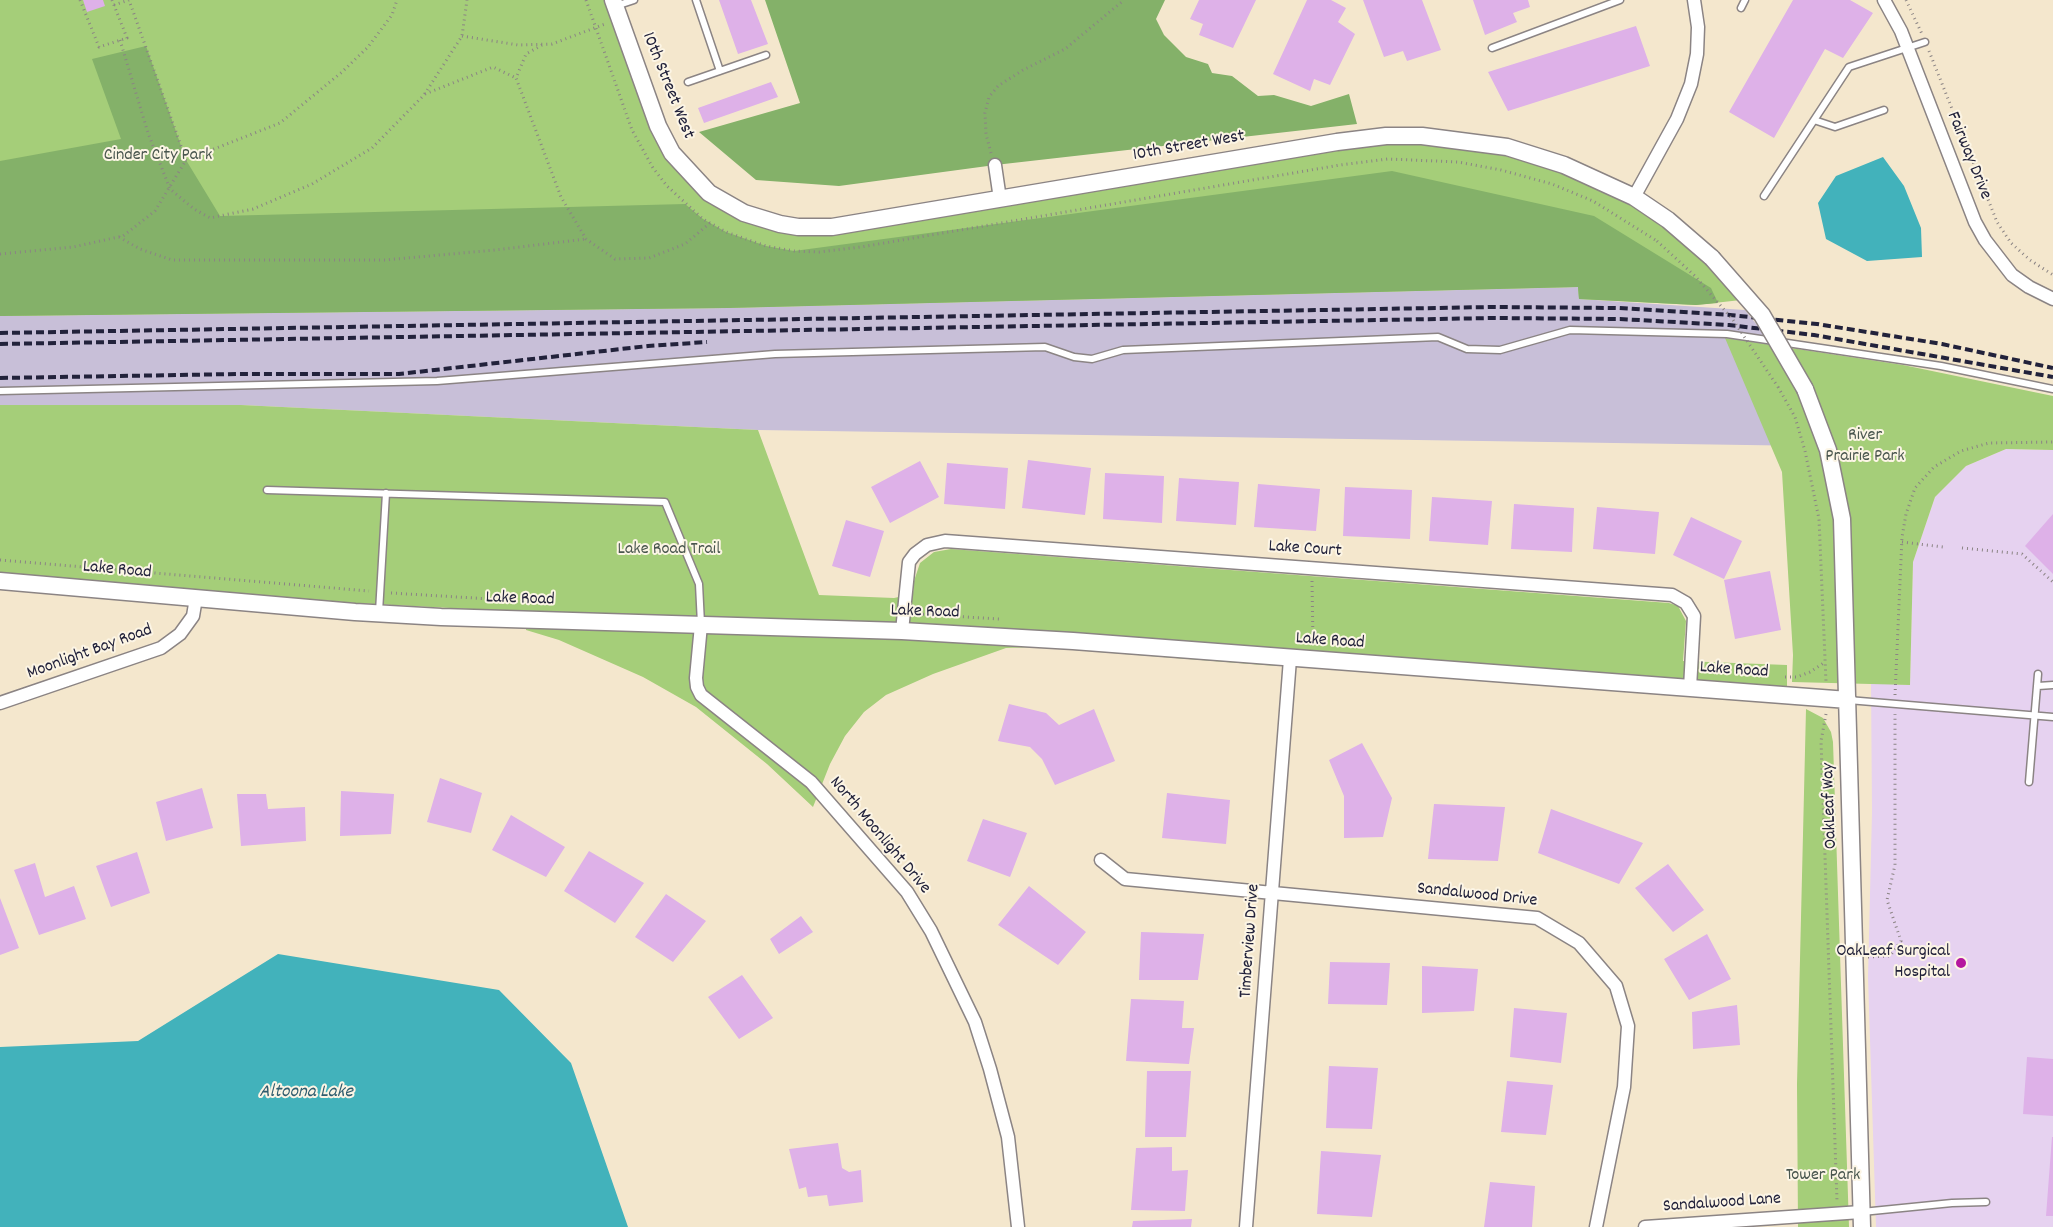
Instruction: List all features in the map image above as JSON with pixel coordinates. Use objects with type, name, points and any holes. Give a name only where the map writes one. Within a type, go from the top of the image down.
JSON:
[{"type":"street","points":[[1634,197],[1677,119],[1690,84],[1697,54],[1698,27],[1694,0]]},
{"type":"street","name":"Fairway Drive","points":[[1884,0],[1907,49],[1976,222],[1985,240],[2012,274],[2029,287],[2053,299]]},
{"type":"street","name":"10th Street West","points":[[616,8],[658,126],[672,153],[709,193],[744,213],[762,220],[798,227],[832,227],[1337,142],[1400,136],[1460,139],[1525,152],[1564,165],[1634,197],[1668,220],[1712,258],[1762,315],[1805,389]]},
{"type":"street","points":[[995,165],[1000,199]]},
{"type":"street","name":"OakLeaf Way","points":[[1805,389],[1828,450],[1842,519],[1862,1220]]},
{"type":"street","name":"Lake Court","points":[[902,631],[909,562],[921,549],[936,542],[1312,568],[1672,595],[1686,603],[1694,616],[1690,688]]},
{"type":"street","name":"Lake Road","points":[[0,581],[379,613],[902,631],[1072,640],[1290,659],[1848,700]]},
{"type":"street","name":"Moonlight Bay Road","points":[[0,703],[161,648],[180,634],[194,616],[196,598]]},
{"type":"street","name":"North Moonlight Drive","points":[[701,625],[696,678],[697,687],[701,695],[811,782],[907,892],[931,931],[975,1022],[990,1069],[1008,1137],[1018,1227]]},
{"type":"street","name":"Timberview Drive","points":[[1246,1227],[1290,659]]},
{"type":"street","name":"Sandalwood Drive","points":[[1101,860],[1125,879],[1537,918],[1580,943],[1616,986],[1628,1026],[1624,1088],[1596,1227]]},
{"type":"street","name":"Sandalwood Lane","points":[[1645,1227],[1837,1214],[1862,1220]]},
{"type":"lane","points":[[616,8],[634,0]]},
{"type":"lane","points":[[696,0],[720,71]]},
{"type":"lane","points":[[1492,48],[1620,0]]},
{"type":"lane","points":[[1741,8],[1745,0]]},
{"type":"lane","points":[[1764,196],[1849,67],[1925,42]]},
{"type":"lane","points":[[688,82],[766,55]]},
{"type":"lane","points":[[1814,120],[1835,127],[1884,110]]},
{"type":"lane","points":[[0,391],[437,381],[775,354],[1045,347],[1074,357],[1092,359],[1123,350],[1438,337],[1467,349],[1500,350],[1570,330],[1727,334],[1940,366],[2053,389]]},
{"type":"lane","points":[[267,490],[665,502],[700,584],[701,625]]},
{"type":"lane","points":[[379,613],[386,493]]},
{"type":"lane","points":[[2029,782],[2038,674]]},
{"type":"lane","points":[[2038,686],[2053,685]]},
{"type":"lane","points":[[1848,700],[1895,702],[2053,717]]},
{"type":"lane","points":[[1862,1220],[1952,1203],[1986,1202]]},
{"type":"path","points":[[80,0],[99,47],[127,38],[112,0]]},
{"type":"path","points":[[114,5],[129,0],[186,160]]},
{"type":"path","points":[[0,254],[73,247],[119,237],[155,211],[170,190],[186,160],[280,123],[342,72],[368,47],[392,15],[397,0]]},
{"type":"path","points":[[120,40],[148,133],[170,190],[194,209],[210,218],[253,209],[312,184],[372,148],[424,94],[462,36],[467,0]]},
{"type":"path","points":[[995,165],[986,134],[985,112],[989,97],[998,86],[1022,70],[1065,49],[1124,0]]},
{"type":"path","points":[[1906,0],[1925,42],[1997,222],[2012,244],[2030,260],[2053,275]]},
{"type":"path","points":[[462,36],[518,45],[552,44],[616,8]]},
{"type":"path","points":[[542,45],[526,54],[516,78],[561,197],[586,239],[615,259],[649,258],[685,244],[710,223]]},
{"type":"path","points":[[424,94],[493,67],[516,78]]},
{"type":"path","points":[[119,237],[140,249],[172,260],[385,260],[586,239]]},
{"type":"path","points":[[1657,241],[1695,276],[1734,320],[1778,387],[1795,417],[1805,451],[1818,519],[1827,698],[1826,723],[1821,741],[1837,1214]]},
{"type":"path","points":[[1871,958],[1890,956],[1901,941],[1887,900],[1895,865],[1893,800],[1895,702],[1902,542],[1906,514],[1915,488],[1934,467],[1960,451],[1989,443],[2053,442]]},
{"type":"path","points":[[1902,542],[1943,547]]},
{"type":"path","points":[[1962,548],[2022,554],[2053,582]]},
{"type":"path","points":[[1312,568],[1314,642],[1312,660]]},
{"type":"shaded area","points":[[1579,287],[1580,299],[1745,310],[1765,335],[1786,372],[1812,446],[758,430],[241,405],[0,405],[0,316],[727,308]]},
{"type":"shaded area","name":"OakLeaf Surgical Hospital","points":[[2006,449],[2053,450],[2053,1227],[1876,1227],[1868,977],[1872,812],[1871,683],[1910,685],[1913,562],[1935,497],[1966,466]]},
{"type":"green space","name":"Cinder City Park","points":[[0,0],[613,0],[658,126],[695,180],[744,213],[798,227],[1350,140],[1516,149],[1634,197],[1750,299],[1696,305],[1579,299],[1578,287],[727,308],[0,316]]},
{"type":"green space","points":[[765,0],[1165,0],[1156,19],[1164,35],[1186,57],[1208,64],[1212,73],[1232,76],[1258,96],[1274,95],[1311,106],[1349,94],[1357,124],[995,165],[839,186],[756,180],[699,132],[800,103]]},
{"type":"green space","points":[[146,46],[186,160],[220,216],[685,204],[703,219],[726,232],[766,246],[794,251],[1392,171],[1594,216],[1711,288],[1718,303],[1696,305],[1579,299],[1578,287],[727,308],[0,316],[0,161],[121,139],[92,59]]},
{"type":"green space","name":"River Prairie Park","points":[[1725,338],[1903,365],[2053,396],[2053,450],[2006,449],[1966,466],[1935,497],[1913,562],[1910,685],[1792,682],[1793,655],[1782,472]]},
{"type":"green space","name":"Lake Road Trail","points":[[0,405],[241,405],[758,430],[819,595],[894,598],[913,594],[914,581],[920,563],[934,552],[951,549],[1669,603],[1678,606],[1686,621],[1683,661],[1787,665],[1787,695],[1264,665],[1036,647],[1006,648],[933,674],[886,695],[864,712],[845,736],[830,764],[813,807],[767,764],[696,707],[643,677],[559,640],[526,630],[527,612],[355,603],[0,573]]},
{"type":"green space","name":"Tower Park","points":[[1806,709],[1823,718],[1831,732],[1833,742],[1849,1227],[1798,1227],[1797,1084]]},
{"type":"water","points":[[1883,157],[1904,186],[1921,228],[1922,257],[1867,261],[1826,239],[1818,203],[1836,176]]},
{"type":"water","name":"Altoona Lake","points":[[278,954],[499,990],[571,1063],[628,1227],[0,1227],[0,1047],[138,1041]]},
{"type":"building","points":[[83,0],[103,0],[105,6],[87,12]]},
{"type":"building","points":[[719,0],[751,0],[768,44],[738,54]]},
{"type":"building","points":[[1199,0],[1256,0],[1233,48],[1199,35],[1203,24],[1190,19]]},
{"type":"building","points":[[1307,0],[1331,0],[1346,8],[1338,22],[1355,34],[1330,85],[1314,79],[1310,91],[1273,74]]},
{"type":"building","points":[[1363,0],[1422,0],[1441,50],[1407,61],[1403,51],[1384,57]]},
{"type":"building","points":[[1473,0],[1528,0],[1530,7],[1513,13],[1517,22],[1485,35]]},
{"type":"building","points":[[1793,0],[1850,0],[1873,13],[1843,58],[1825,49],[1774,138],[1729,112]]},
{"type":"building","points":[[1636,26],[1650,66],[1508,111],[1488,72]]},
{"type":"building","points":[[771,82],[778,97],[704,123],[698,108]]},
{"type":"building","points":[[1028,460],[1091,468],[1085,515],[1022,508]]},
{"type":"building","points":[[920,461],[939,497],[890,523],[871,487]]},
{"type":"building","points":[[947,463],[1008,468],[1005,509],[944,504]]},
{"type":"building","points":[[1105,473],[1164,476],[1162,523],[1103,519]]},
{"type":"building","points":[[1179,478],[1239,482],[1236,525],[1176,521]]},
{"type":"building","points":[[1258,484],[1320,489],[1316,531],[1254,527]]},
{"type":"building","points":[[1345,487],[1412,490],[1410,539],[1343,536]]},
{"type":"building","points":[[1432,497],[1492,501],[1488,545],[1429,541]]},
{"type":"building","points":[[1514,504],[1574,508],[1572,552],[1511,549]]},
{"type":"building","points":[[1597,507],[1659,512],[1655,554],[1593,549]]},
{"type":"building","points":[[2053,514],[2053,574],[2025,546]]},
{"type":"building","points":[[1691,517],[1742,541],[1724,579],[1673,555]]},
{"type":"building","points":[[846,520],[884,531],[870,577],[832,566]]},
{"type":"building","points":[[1770,571],[1781,630],[1735,639],[1724,580]]},
{"type":"building","points":[[1009,704],[1046,713],[1059,725],[1094,709],[1115,761],[1055,785],[1042,759],[1030,747],[998,741]]},
{"type":"building","points":[[1362,743],[1392,798],[1383,837],[1344,838],[1344,796],[1329,760]]},
{"type":"building","points":[[440,778],[482,793],[471,833],[427,822]]},
{"type":"building","points":[[202,788],[213,828],[166,841],[156,802]]},
{"type":"building","points":[[341,791],[394,794],[391,834],[340,836]]},
{"type":"building","points":[[1167,793],[1230,800],[1226,844],[1162,838]]},
{"type":"building","points":[[237,794],[266,794],[268,809],[305,807],[306,841],[241,846]]},
{"type":"building","points":[[1434,804],[1505,807],[1498,861],[1428,859]]},
{"type":"building","points":[[1551,809],[1643,843],[1619,884],[1538,853]]},
{"type":"building","points":[[511,815],[565,847],[546,877],[492,850]]},
{"type":"building","points":[[983,819],[1027,833],[1010,877],[967,861]]},
{"type":"building","points":[[589,851],[644,883],[615,923],[564,891]]},
{"type":"building","points":[[137,852],[150,893],[111,907],[96,866]]},
{"type":"building","points":[[35,863],[45,897],[74,886],[86,919],[39,935],[14,870]]},
{"type":"building","points":[[1668,864],[1704,910],[1673,932],[1635,888]]},
{"type":"building","points":[[1029,886],[1086,932],[1058,965],[998,925]]},
{"type":"building","points":[[666,894],[706,921],[673,962],[635,937]]},
{"type":"building","points":[[0,898],[19,948],[0,955]]},
{"type":"building","points":[[801,916],[813,932],[779,954],[770,939]]},
{"type":"building","points":[[1141,932],[1204,934],[1198,980],[1139,980]]},
{"type":"building","points":[[1707,934],[1731,979],[1689,1000],[1664,959]]},
{"type":"building","points":[[1330,962],[1390,963],[1387,1005],[1328,1004]]},
{"type":"building","points":[[1422,966],[1478,969],[1474,1011],[1422,1013]]},
{"type":"building","points":[[742,975],[773,1018],[739,1039],[708,997]]},
{"type":"building","points":[[1131,999],[1184,1001],[1182,1028],[1194,1028],[1189,1064],[1126,1061]]},
{"type":"building","points":[[1737,1005],[1740,1045],[1693,1049],[1692,1012]]},
{"type":"building","points":[[1514,1008],[1567,1013],[1561,1063],[1510,1057]]},
{"type":"building","points":[[2027,1057],[2053,1059],[2053,1116],[2023,1114]]},
{"type":"building","points":[[1329,1066],[1378,1068],[1372,1129],[1326,1128]]},
{"type":"building","points":[[1147,1071],[1191,1071],[1186,1137],[1145,1137]]},
{"type":"building","points":[[1507,1081],[1553,1085],[1546,1135],[1501,1132]]},
{"type":"building","points":[[2052,1137],[2053,1216],[2046,1216]]},
{"type":"building","points":[[838,1143],[842,1168],[849,1172],[861,1170],[863,1202],[829,1206],[827,1195],[808,1197],[806,1187],[799,1189],[789,1149]]},
{"type":"building","points":[[1172,1147],[1172,1171],[1188,1170],[1185,1211],[1131,1210],[1136,1148]]},
{"type":"building","points":[[1321,1151],[1381,1155],[1372,1217],[1317,1214]]},
{"type":"building","points":[[1490,1182],[1535,1186],[1532,1227],[1484,1227]]},
{"type":"building","points":[[1192,1219],[1191,1227],[1132,1227],[1133,1221]]},
{"type":"railway","points":[[0,333],[1493,307],[1618,308],[1730,315],[1817,324],[1942,344],[2053,368]]},
{"type":"railway","points":[[0,344],[1494,318],[1620,319],[1729,325],[1814,335],[2053,377]]},
{"type":"railway","points":[[0,378],[238,374],[399,374],[648,346],[707,342]]},
{"type":"place","name":"OakLeaf Surgical Hospital","points":[[1961,963]]}]
